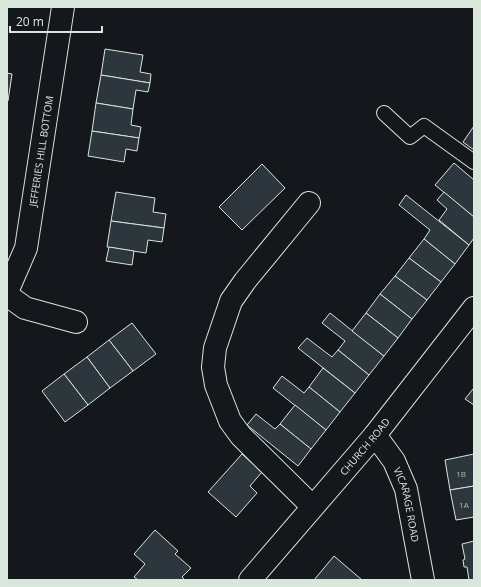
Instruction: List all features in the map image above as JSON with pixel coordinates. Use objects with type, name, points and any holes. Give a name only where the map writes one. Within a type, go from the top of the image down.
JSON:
[{"type":"street","name":"JEFFERIES HILL BOTTOM","points":[[63,7],[26,248],[7,294],[25,308],[76,322]]},
{"type":"street","points":[[309,203],[245,281],[231,301],[215,348],[213,367],[218,391],[230,421],[241,436],[312,506]]},
{"type":"street","name":"CHURCH ROAD","points":[[250,580],[312,506],[375,435],[474,308]]},
{"type":"street","name":"VICARAGE ROAD","points":[[375,435],[394,461],[406,489],[423,580]]},
{"type":"lane","points":[[384,113],[410,137],[424,126],[474,162]]},
{"type":"building","points":[[105,49],[143,55],[140,72],[151,74],[150,83],[101,75]]},
{"type":"building","points":[[7,73],[12,74],[8,101],[7,101]]},
{"type":"building","points":[[101,75],[150,83],[148,92],[136,90],[133,109],[96,103]]},
{"type":"building","points":[[96,103],[133,109],[131,125],[141,127],[139,138],[92,131]]},
{"type":"building","points":[[474,126],[474,150],[463,142]]},
{"type":"building","points":[[92,131],[139,138],[137,151],[126,149],[124,162],[88,156]]},
{"type":"building","points":[[454,163],[474,180],[474,217],[435,185]]},
{"type":"building","points":[[262,164],[285,188],[242,230],[219,207]]},
{"type":"building","points":[[116,192],[155,198],[153,212],[166,214],[164,228],[111,221]]},
{"type":"building","points":[[444,192],[474,217],[474,238],[469,245],[439,220],[447,209],[437,200]]},
{"type":"building","points":[[406,195],[469,245],[455,264],[424,239],[430,230],[399,205]]},
{"type":"building","points":[[111,221],[164,228],[162,242],[148,240],[146,253],[107,247]]},
{"type":"building","points":[[424,239],[455,264],[441,282],[409,258]]},
{"type":"building","points":[[109,247],[134,251],[132,265],[106,261]]},
{"type":"building","points":[[409,258],[441,282],[427,300],[395,276]]},
{"type":"building","points":[[395,276],[427,300],[412,319],[380,294]]},
{"type":"building","points":[[380,294],[412,319],[398,338],[366,313]]},
{"type":"building","points":[[330,313],[384,356],[369,375],[338,350],[345,341],[322,323]]},
{"type":"building","points":[[366,313],[398,338],[384,356],[352,331]]},
{"type":"building","points":[[132,323],[156,354],[133,371],[109,340]]},
{"type":"building","points":[[307,338],[332,357],[338,350],[369,375],[355,393],[298,348]]},
{"type":"building","points":[[109,340],[133,371],[110,388],[87,357]]},
{"type":"building","points":[[87,357],[110,388],[88,405],[64,374]]},
{"type":"building","points":[[323,368],[355,393],[340,412],[309,387]]},
{"type":"building","points":[[64,374],[88,405],[65,422],[42,391]]},
{"type":"building","points":[[282,376],[304,393],[309,387],[340,412],[326,430],[273,388]]},
{"type":"building","points":[[473,389],[474,390],[474,405],[465,399]]},
{"type":"building","points":[[295,405],[326,430],[311,449],[280,424]]},
{"type":"building","points":[[256,414],[275,429],[280,424],[311,449],[298,466],[247,425]]},
{"type":"building","points":[[242,454],[262,472],[250,486],[257,493],[236,517],[208,492]]},
{"type":"building","points":[[474,454],[474,486],[450,490],[445,460]]},
{"type":"building","points":[[474,486],[474,517],[456,520],[450,490]]},
{"type":"building","points":[[155,530],[178,551],[175,554],[191,568],[182,577],[185,580],[138,580],[134,577],[145,564],[134,554]]},
{"type":"building","points":[[474,541],[474,580],[469,580],[467,567],[464,567],[463,560],[465,559],[462,544]]},
{"type":"building","points":[[334,556],[362,580],[314,580]]}]
